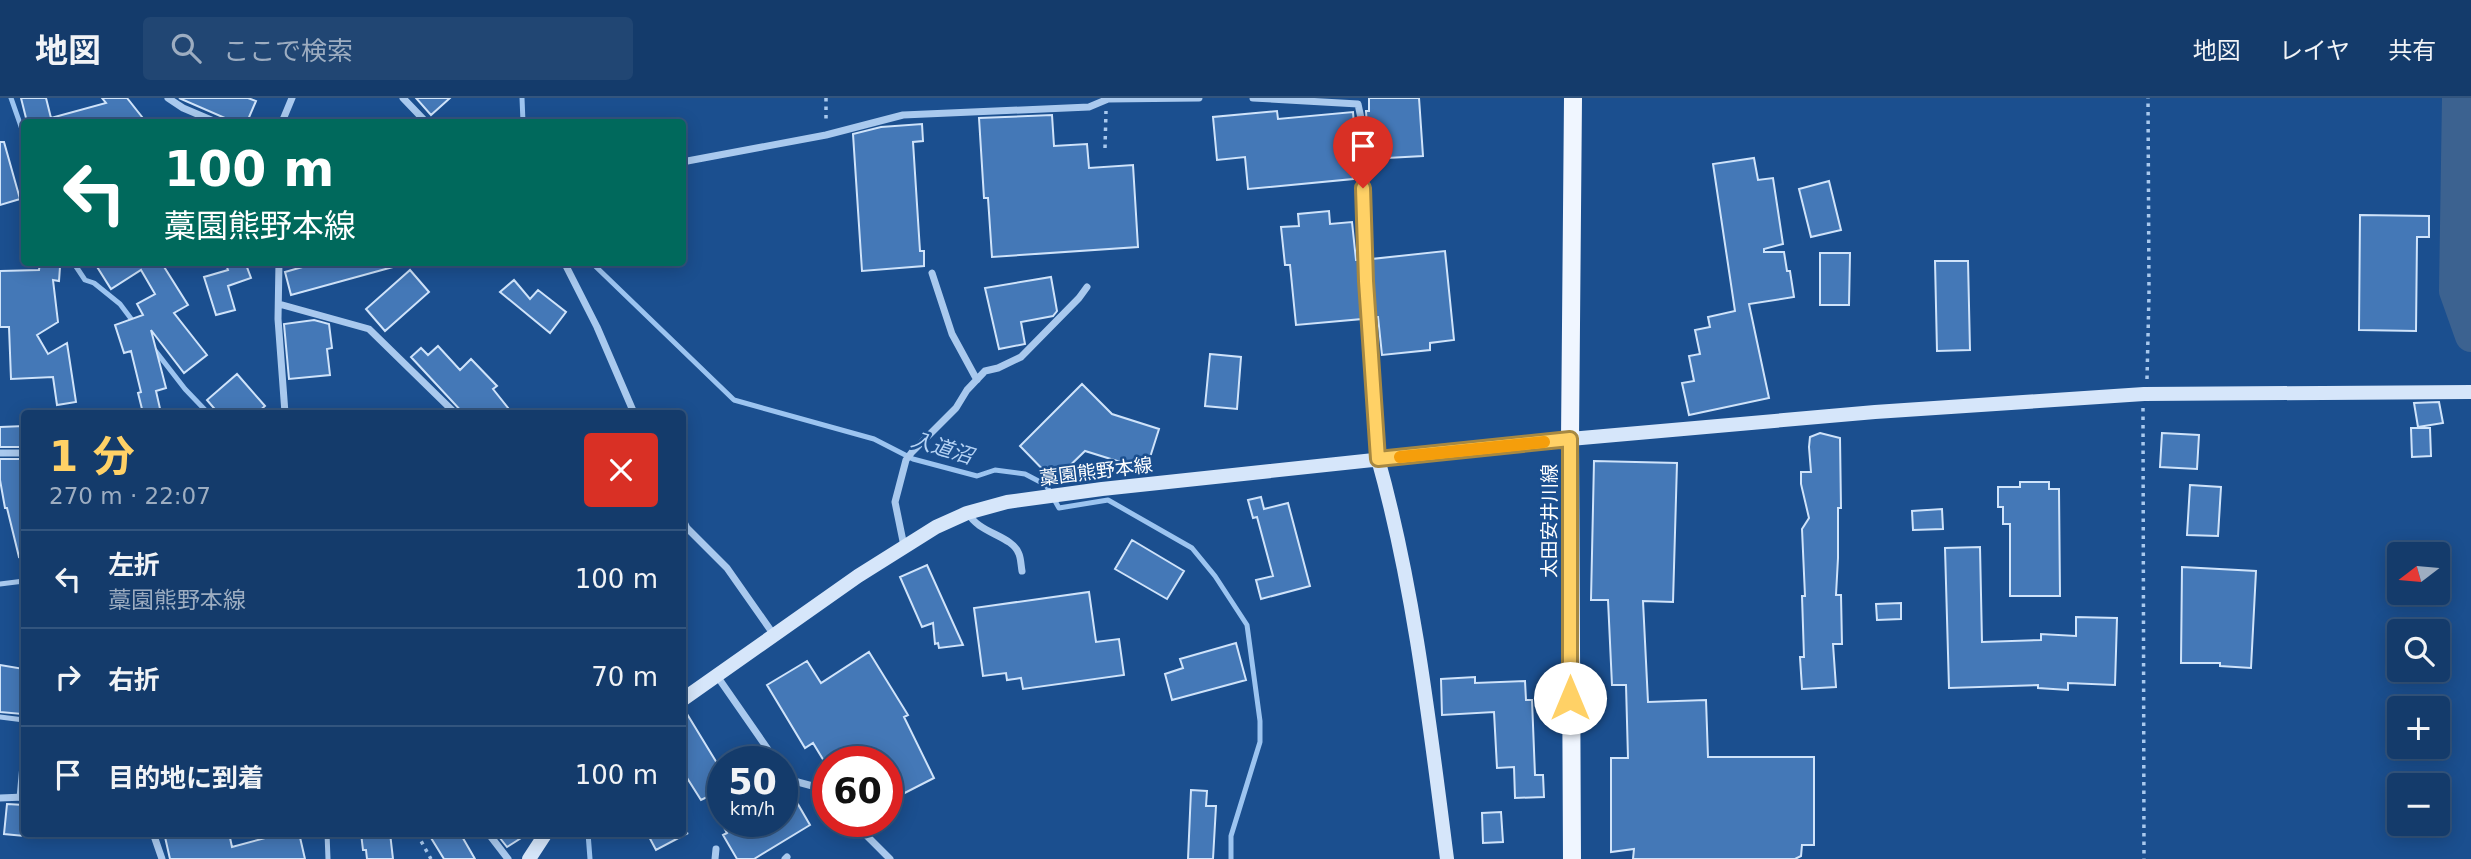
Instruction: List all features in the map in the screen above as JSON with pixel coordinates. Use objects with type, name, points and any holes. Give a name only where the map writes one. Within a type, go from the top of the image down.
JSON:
[{"type":"main road","name":"太田安井川線","points":[[1572,859],[1570,439],[1573,98]]},
{"type":"street","points":[[168,98],[209,119]]},
{"type":"street","points":[[283,119],[292,98]]},
{"type":"street","points":[[403,98],[423,119]]},
{"type":"street","points":[[686,161],[826,135],[903,116],[1089,107],[1108,99],[1199,98]]},
{"type":"street","points":[[1253,98],[1358,104],[1362,123],[1366,281],[1378,459],[1413,627],[1434,752],[1447,859]]},
{"type":"street","points":[[279,266],[278,319],[285,410]]},
{"type":"street","points":[[566,266],[597,327],[633,410]]},
{"type":"street","points":[[932,273],[952,334],[977,380]]},
{"type":"street","points":[[904,547],[895,502],[906,460],[956,408],[985,371],[999,369],[1021,357],[1087,287]]},
{"type":"street","points":[[279,304],[369,330],[452,410]]},
{"type":"street","name":"藁園熊野本線","points":[[686,696],[936,527],[967,513],[1007,502],[1570,439],[1875,412],[2144,394],[2471,393]]},
{"type":"street","points":[[0,453],[21,453]]},
{"type":"street","points":[[967,513],[975,525],[1014,548],[1019,554],[1022,571]]},
{"type":"street","points":[[686,526],[727,568],[774,636]]},
{"type":"street","points":[[717,675],[766,746]]},
{"type":"street","points":[[0,798],[21,797]]},
{"type":"street","points":[[154,837],[162,859]]},
{"type":"street","points":[[491,837],[508,859]]},
{"type":"street","points":[[529,859],[543,837]]},
{"type":"street","points":[[868,837],[890,859]]},
{"type":"street","points":[[715,859],[716,849]]},
{"type":"lane","points":[[0,584],[21,581]]},
{"type":"lane","points":[[0,718],[21,720]]},
{"type":"lane","points":[[327,837],[328,859]]},
{"type":"path","points":[[825,98],[826,135]]},
{"type":"path","points":[[2144,859],[2144,394],[2148,371],[2148,98]]},
{"type":"path","points":[[1105,148],[1108,99]]},
{"type":"path","points":[[420,837],[431,859]]},
{"type":"building","points":[[21,98],[46,98],[51,118],[106,103],[102,98],[127,98],[144,119],[26,119]]},
{"type":"building","points":[[179,98],[248,98],[256,101],[248,119],[227,119]]},
{"type":"building","points":[[416,98],[450,98],[431,115]]},
{"type":"building","points":[[1369,98],[1419,98],[1423,156],[1369,159],[1366,111],[1369,111]]},
{"type":"building","points":[[1277,111],[1278,119],[1353,112],[1357,160],[1351,160],[1353,179],[1248,189],[1245,157],[1217,160],[1213,117]]},
{"type":"building","points":[[1052,115],[1054,146],[1087,144],[1089,168],[1133,165],[1138,247],[992,257],[988,198],[984,198],[979,118]]},
{"type":"building","points":[[922,124],[923,141],[913,142],[920,251],[924,251],[924,266],[862,271],[853,134],[881,127]]},
{"type":"building","points":[[0,142],[4,142],[20,199],[0,205]]},
{"type":"building","points":[[1754,158],[1758,180],[1773,178],[1783,244],[1764,249],[1764,252],[1784,252],[1794,297],[1749,304],[1769,398],[1689,415],[1682,383],[1694,381],[1689,356],[1700,354],[1695,330],[1710,327],[1708,317],[1735,311],[1713,164]]},
{"type":"building","points":[[1829,181],[1841,230],[1811,237],[1799,189]]},
{"type":"building","points":[[1329,211],[1330,224],[1352,222],[1356,260],[1359,260],[1362,319],[1296,325],[1290,265],[1285,265],[1281,227],[1299,226],[1298,214]]},
{"type":"building","points":[[2360,215],[2429,216],[2429,237],[2417,237],[2416,331],[2359,330]]},
{"type":"building","points":[[1445,251],[1454,340],[1430,343],[1430,350],[1382,355],[1378,317],[1375,317],[1372,259]]},
{"type":"building","points":[[1820,253],[1850,253],[1849,305],[1820,305]]},
{"type":"building","points":[[1935,261],[1968,261],[1970,350],[1937,351]]},
{"type":"building","points":[[40,266],[60,267],[59,281],[53,280],[58,322],[37,335],[48,354],[67,343],[76,402],[57,405],[53,377],[11,379],[9,327],[0,327],[0,271],[39,270]]},
{"type":"building","points":[[97,266],[164,266],[188,305],[174,313],[207,355],[184,373],[151,330],[166,388],[156,391],[160,410],[142,410],[138,393],[141,392],[131,351],[124,353],[115,325],[143,315],[137,304],[155,294],[141,270],[111,289]]},
{"type":"building","points":[[226,266],[246,266],[251,278],[228,286],[235,310],[216,315],[204,277],[228,270]]},
{"type":"building","points":[[306,266],[393,267],[291,295],[285,272]]},
{"type":"building","points":[[410,270],[429,292],[385,331],[366,309]]},
{"type":"building","points":[[1051,277],[1057,311],[1053,316],[1021,322],[1025,344],[999,349],[985,288]]},
{"type":"building","points":[[514,280],[530,299],[538,290],[566,312],[550,333],[500,292]]},
{"type":"building","points":[[314,320],[329,324],[332,348],[327,349],[330,375],[289,379],[284,324]]},
{"type":"building","points":[[438,346],[460,370],[471,359],[497,386],[493,389],[510,410],[460,410],[411,357],[421,348],[428,355]]},
{"type":"building","points":[[1210,354],[1241,357],[1237,409],[1205,406]]},
{"type":"building","points":[[237,374],[265,406],[260,410],[215,410],[207,400]]},
{"type":"building","points":[[1082,384],[1112,414],[1159,429],[1146,470],[1085,451],[1054,481],[1020,446]]},
{"type":"building","points":[[2439,402],[2443,423],[2418,427],[2414,403]]},
{"type":"building","points":[[21,426],[21,447],[0,447],[0,427]]},
{"type":"building","points":[[2411,428],[2430,428],[2431,456],[2412,457]]},
{"type":"building","points":[[1820,433],[1840,438],[1841,508],[1838,508],[1836,595],[1841,595],[1842,644],[1833,644],[1836,687],[1802,689],[1800,657],[1804,657],[1802,596],[1805,596],[1802,529],[1809,518],[1801,472],[1811,472],[1810,437]]},
{"type":"building","points":[[2162,433],[2199,435],[2197,469],[2160,467]]},
{"type":"building","points":[[0,459],[21,459],[21,557],[5,508],[0,480]]},
{"type":"building","points":[[1594,461],[1677,463],[1673,602],[1643,601],[1648,702],[1706,700],[1708,757],[1814,757],[1814,845],[1802,845],[1801,856],[1795,859],[1633,859],[1634,849],[1611,852],[1611,758],[1628,758],[1626,685],[1612,685],[1608,600],[1591,600]]},
{"type":"building","points":[[2020,482],[2049,482],[2049,489],[2059,489],[2060,596],[2010,596],[2010,524],[2003,524],[2003,507],[1998,507],[1998,487],[2020,487]]},
{"type":"building","points":[[2190,485],[2221,487],[2218,536],[2187,535]]},
{"type":"building","points":[[1261,497],[1264,509],[1288,503],[1310,586],[1261,599],[1256,580],[1273,576],[1257,517],[1253,518],[1248,500]]},
{"type":"building","points":[[1942,509],[1943,529],[1913,530],[1912,511]]},
{"type":"building","points":[[1132,540],[1184,571],[1167,599],[1115,569]]},
{"type":"building","points":[[1980,547],[1982,642],[2041,640],[2041,634],[2076,636],[2076,617],[2117,618],[2115,685],[2068,683],[2068,690],[2038,688],[2038,685],[1949,688],[1945,548]]},
{"type":"building","points":[[927,565],[963,645],[939,648],[938,643],[935,644],[933,623],[922,627],[900,577]]},
{"type":"building","points":[[2182,567],[2256,571],[2251,668],[2220,666],[2220,663],[2181,663]]},
{"type":"building","points":[[1089,592],[1096,642],[1119,639],[1124,675],[1023,689],[1021,678],[1007,680],[1006,673],[983,676],[974,608]]},
{"type":"building","points":[[1901,603],[1901,619],[1877,620],[1876,604]]},
{"type":"building","points":[[1236,643],[1246,680],[1172,700],[1165,674],[1183,668],[1180,659]]},
{"type":"building","points":[[869,652],[908,715],[904,717],[934,778],[903,794],[903,746],[815,746],[813,743],[805,748],[767,685],[807,661],[821,683]]},
{"type":"building","points":[[0,665],[21,668],[21,714],[0,712]]},
{"type":"building","points":[[1475,677],[1475,683],[1525,681],[1526,700],[1532,700],[1535,775],[1543,775],[1544,797],[1515,798],[1514,767],[1497,768],[1494,712],[1442,715],[1441,679]]},
{"type":"building","points":[[686,712],[707,747],[707,797],[701,800],[686,776]]},
{"type":"building","points":[[1191,790],[1207,791],[1206,806],[1216,806],[1213,859],[1188,859]]},
{"type":"building","points":[[7,804],[21,805],[21,836],[4,834]]},
{"type":"building","points":[[798,804],[810,825],[798,832]]},
{"type":"building","points":[[1501,812],[1503,842],[1483,843],[1482,813]]},
{"type":"building","points":[[165,837],[230,837],[232,847],[269,837],[300,837],[305,859],[170,859]]},
{"type":"building","points":[[361,837],[390,837],[393,859],[367,859],[366,850],[363,850]]},
{"type":"building","points":[[430,837],[462,837],[475,859],[444,859]]},
{"type":"building","points":[[499,837],[523,837],[507,847]]},
{"type":"building","points":[[649,837],[680,837],[656,850]]},
{"type":"building","points":[[724,837],[790,837],[754,859],[737,859]]},
{"type":"waterway","points":[[11,98],[21,126]]},
{"type":"waterway","name":"入道沼","points":[[522,98],[523,119]]},
{"type":"waterway","points":[[2458,98],[2455,291],[2471,336]]},
{"type":"waterway","points":[[76,266],[85,280],[94,283],[120,304],[135,324]]},
{"type":"waterway","name":"入道沼","points":[[595,266],[734,400],[874,439],[913,459],[977,476],[995,470],[1025,474],[1046,485],[1059,508],[1108,500],[1192,548],[1215,576],[1247,625],[1260,721],[1260,742],[1231,836],[1231,859]]},
{"type":"waterway","points":[[154,349],[205,410]]},
{"type":"waterway","points":[[588,837],[590,859]]},
{"type":"slow traffic","points":[[1400,457],[1544,442]]},
{"type":"route","points":[[1363,188],[1366,281],[1378,459],[1570,439],[1570,698]]}]
